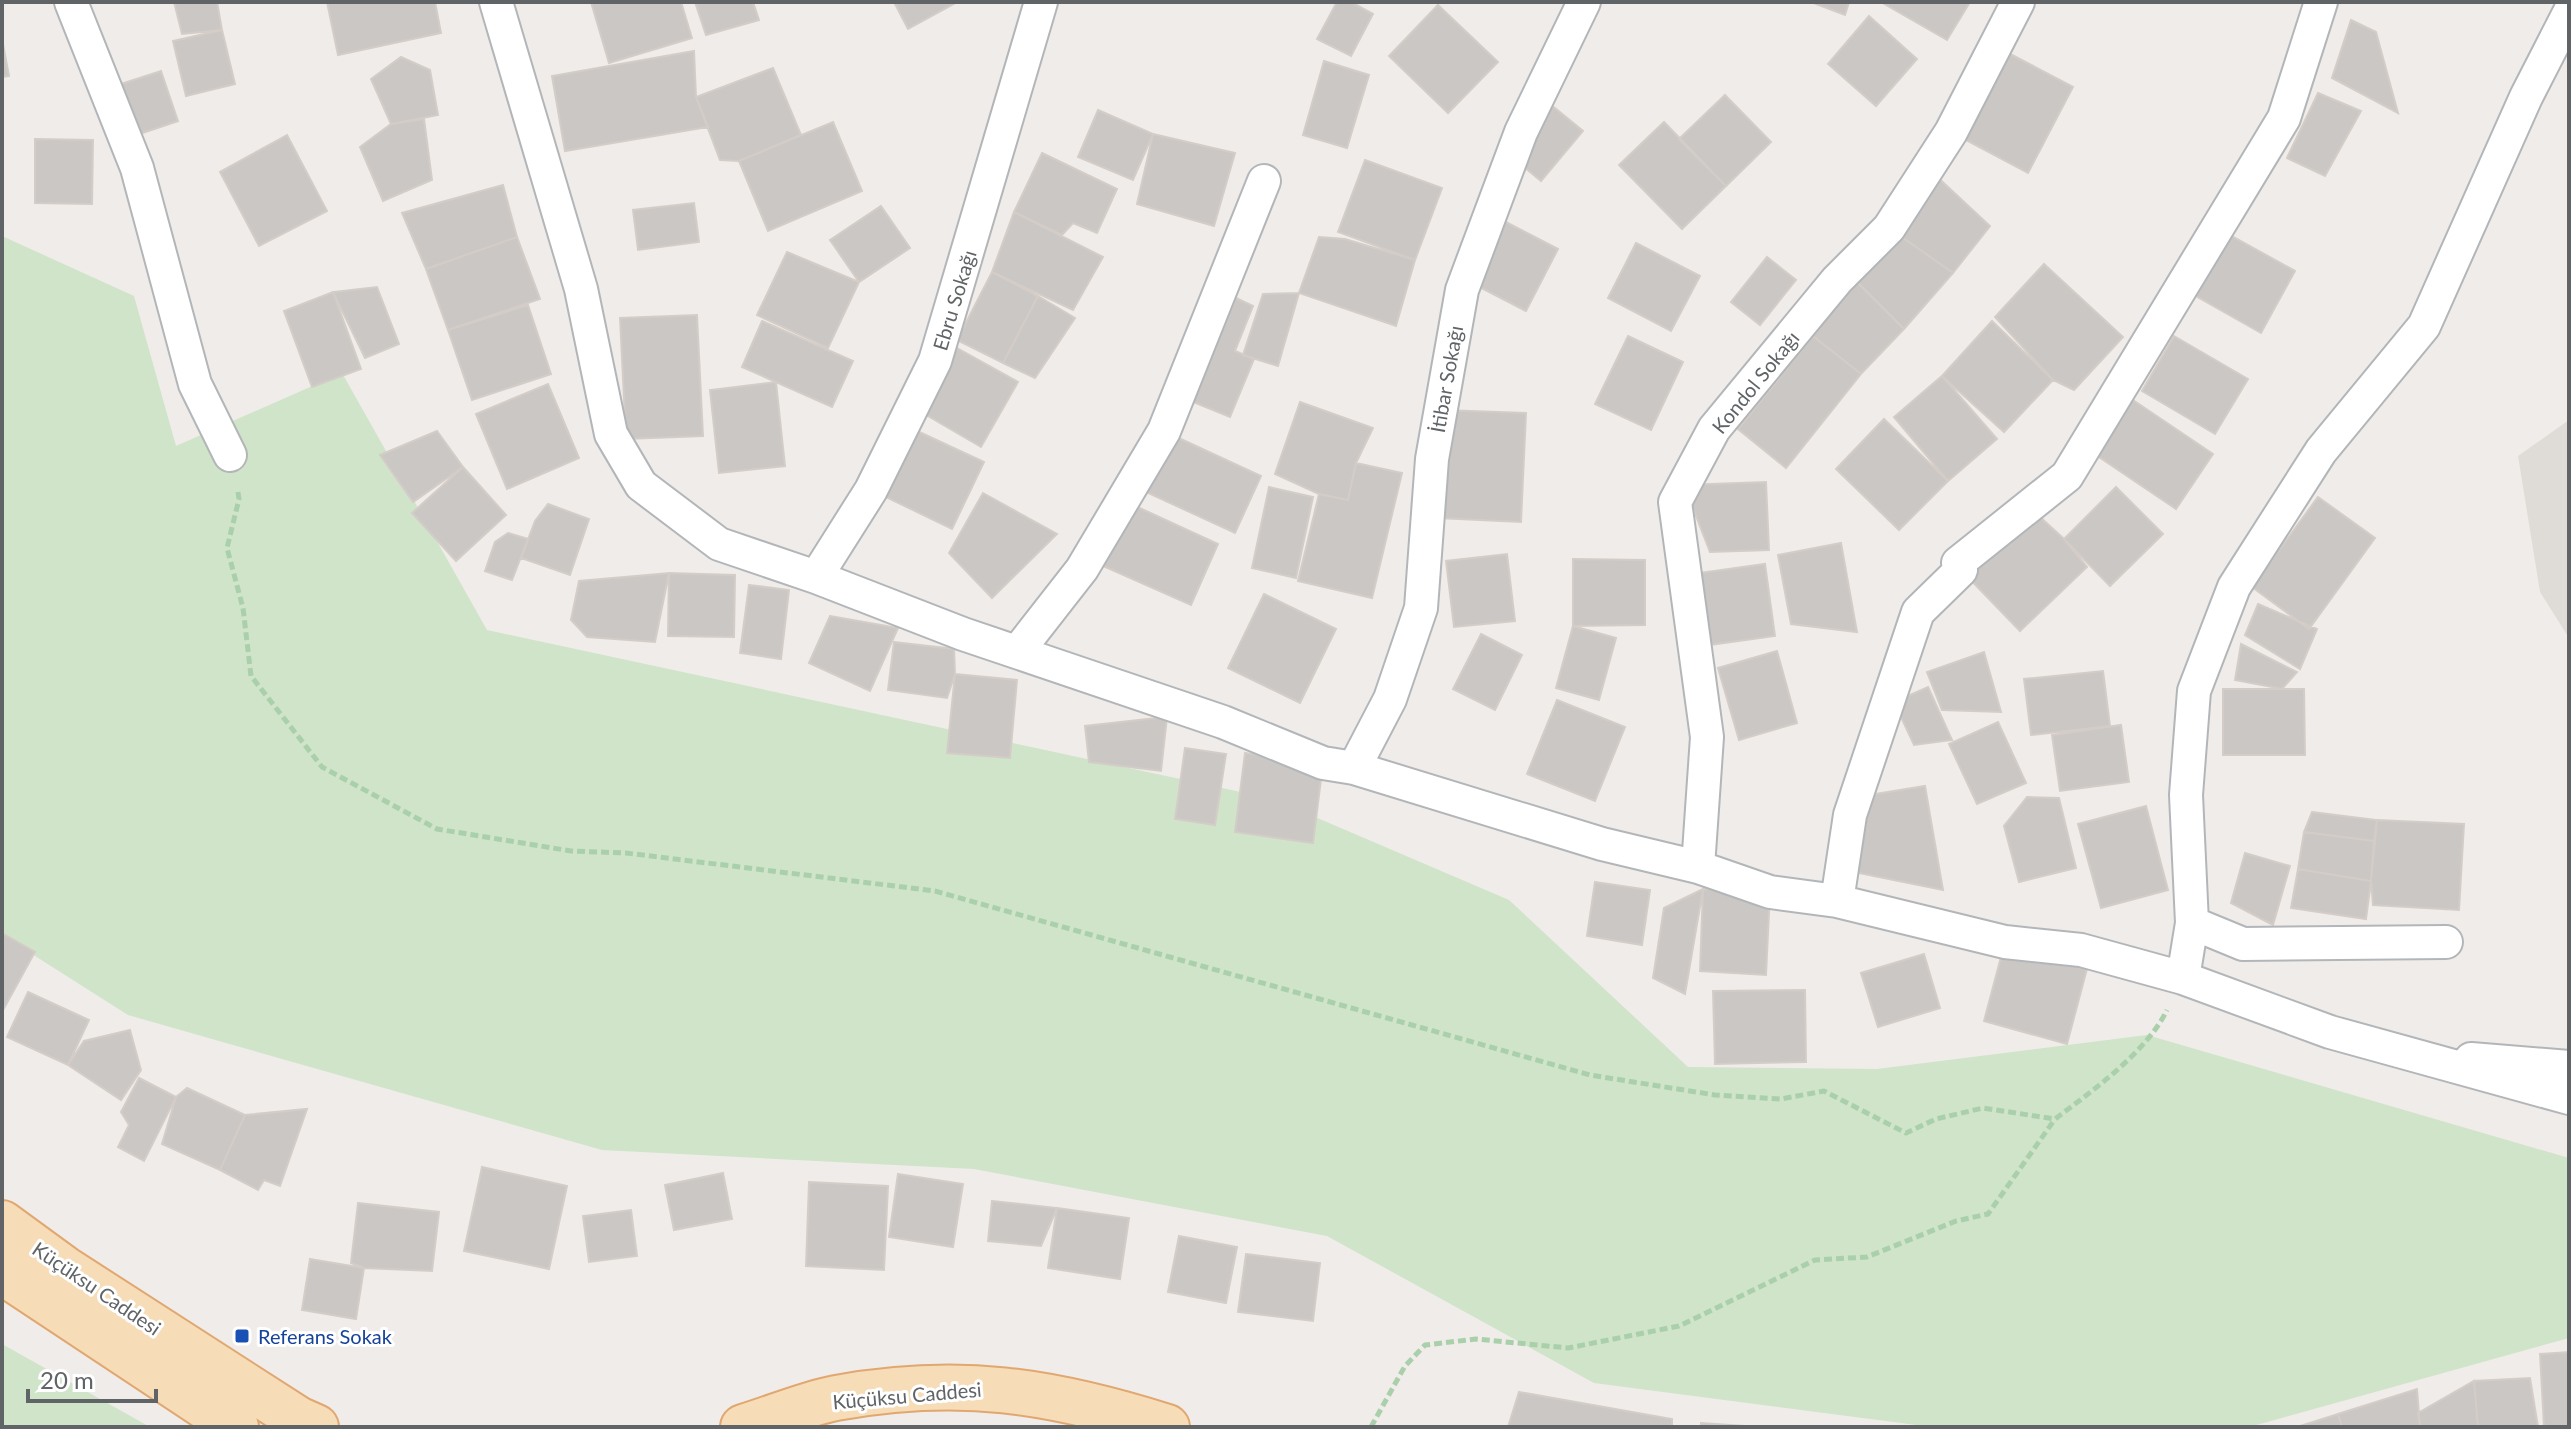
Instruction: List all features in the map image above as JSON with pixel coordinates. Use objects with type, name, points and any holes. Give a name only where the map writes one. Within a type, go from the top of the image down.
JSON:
[{"type":"main road","name":"Küçüksu Caddesi","points":[[2,1223],[65,1269],[298,1419],[316,1427]]},
{"type":"main road","name":"Küçüksu Caddesi","points":[[2,1272],[154,1376],[236,1427]]},
{"type":"main road","name":"Küçüksu Caddesi","points":[[743,1427],[835,1399],[968,1386],[1039,1393],[1167,1427]]},
{"type":"street","points":[[71,2],[137,168],[195,384],[230,455]]},
{"type":"street","points":[[496,2],[581,289],[611,434],[641,485],[719,544],[1223,722],[1323,763],[1354,768],[1602,844],[1698,867],[1770,892],[1837,901],[2005,942],[2081,950],[2183,978],[2330,1032],[2569,1098]]},
{"type":"street","name":"Ebru Sokağı","points":[[816,577],[871,490],[935,361],[1041,2]]},
{"type":"street","name":"İtibar Sokağı","points":[[1354,768],[1390,699],[1421,608],[1432,459],[1462,290],[1521,132],[1584,2]]},
{"type":"street","name":"Kondol Sokağı","points":[[1698,867],[1707,737],[1675,502],[1714,429],[1837,280],[1889,228],[1951,132],[2018,2]]},
{"type":"street","points":[[1837,901],[1850,815],[1918,612],[1961,570],[1958,563],[2067,476],[2284,118],[2321,2]]},
{"type":"street","points":[[2183,978],[2192,923],[2186,795],[2194,691],[2234,587],[2321,451],[2424,326],[2526,97],[2569,13]]},
{"type":"street","points":[[1018,651],[1082,569],[1164,431],[1264,181]]},
{"type":"street","points":[[2192,923],[2243,944],[2446,942]]},
{"type":"street","points":[[2408,1055],[2569,1067]]},
{"type":"path","points":[[230,455],[239,499],[227,548],[243,608],[251,676],[322,767],[437,829],[571,851],[626,853],[767,873],[935,891],[1590,1075],[1715,1095],[1781,1099],[1824,1091],[1906,1133],[1936,1119],[1983,1108],[2055,1119]]},
{"type":"path","points":[[1371,1427],[1405,1366],[1425,1345],[1476,1339],[1568,1348],[1679,1326],[1815,1260],[1867,1257],[1956,1221],[1988,1214],[2055,1119],[2106,1079],[2161,1023],[2183,978]]},
{"type":"shaded area","points":[[2569,420],[2569,638],[2540,592],[2518,456]]},
{"type":"green space","points":[[2,236],[134,296],[176,446],[342,373],[487,630],[1273,799],[1509,900],[1688,1067],[1877,1069],[2147,1035],[2569,1158],[2569,1338],[2249,1427],[1932,1427],[1594,1383],[1327,1236],[974,1169],[602,1150],[128,1015],[2,935]]},
{"type":"green space","points":[[2,1344],[150,1427],[2,1427]]},
{"type":"building","points":[[174,2],[217,2],[222,30],[182,34]]},
{"type":"building","points":[[327,2],[435,2],[441,33],[338,55]]},
{"type":"building","points":[[591,2],[681,2],[692,38],[609,63]]},
{"type":"building","points":[[695,2],[753,2],[759,20],[706,35]]},
{"type":"building","points":[[894,2],[957,2],[908,29]]},
{"type":"building","points":[[1337,2],[1351,2],[1373,14],[1351,56],[1317,39]]},
{"type":"building","points":[[1811,2],[1849,2],[1845,15]]},
{"type":"building","points":[[1881,2],[1970,2],[1947,40]]},
{"type":"building","points":[[1438,5],[1498,62],[1448,113],[1389,56]]},
{"type":"building","points":[[1869,16],[1917,59],[1876,106],[1828,64]]},
{"type":"building","points":[[2351,20],[2376,32],[2398,113],[2332,78]]},
{"type":"building","points":[[222,30],[235,84],[186,96],[173,41]]},
{"type":"building","points":[[2,39],[9,76],[2,77]]},
{"type":"building","points":[[1995,46],[2073,87],[2028,173],[1951,132]]},
{"type":"building","points":[[694,51],[696,97],[708,127],[565,151],[552,76]]},
{"type":"building","points":[[401,57],[430,70],[438,115],[391,124],[371,79]]},
{"type":"building","points":[[1324,61],[1369,75],[1347,148],[1303,135]]},
{"type":"building","points":[[773,68],[801,135],[739,161],[720,160],[696,97]]},
{"type":"building","points":[[161,71],[178,121],[125,139],[121,84]]},
{"type":"building","points":[[2318,93],[2361,111],[2325,176],[2287,158]]},
{"type":"building","points":[[1539,95],[1583,131],[1541,181],[1512,157]]},
{"type":"building","points":[[1725,95],[1771,142],[1726,186],[1679,139]]},
{"type":"building","points":[[1098,110],[1153,134],[1133,180],[1078,157]]},
{"type":"building","points":[[424,119],[432,180],[383,201],[360,147],[391,124]]},
{"type":"building","points":[[833,122],[862,191],[768,231],[739,161]]},
{"type":"building","points":[[1664,122],[1726,186],[1682,229],[1619,165]]},
{"type":"building","points":[[1153,134],[1235,153],[1214,226],[1137,204]]},
{"type":"building","points":[[287,135],[327,211],[259,246],[220,172]]},
{"type":"building","points":[[35,139],[93,140],[92,204],[35,203]]},
{"type":"building","points":[[1042,153],[1117,189],[1097,233],[1073,223],[1062,235],[1014,212]]},
{"type":"building","points":[[1365,160],[1442,188],[1415,260],[1338,232]]},
{"type":"building","points":[[1933,173],[1990,226],[1953,273],[1889,228]]},
{"type":"building","points":[[503,185],[517,237],[426,269],[402,213]]},
{"type":"building","points":[[694,203],[699,242],[638,250],[633,210]]},
{"type":"building","points":[[881,206],[910,248],[859,282],[830,240]]},
{"type":"building","points":[[1014,212],[1103,257],[1073,310],[992,272]]},
{"type":"building","points":[[1500,219],[1558,249],[1526,311],[1468,281]]},
{"type":"building","points":[[1889,228],[1953,273],[1904,329],[1849,274]]},
{"type":"building","points":[[2230,235],[2295,271],[2261,333],[2196,296]]},
{"type":"building","points":[[517,237],[540,299],[448,330],[426,269]]},
{"type":"building","points":[[1319,237],[1345,239],[1415,260],[1396,326],[1299,293]]},
{"type":"building","points":[[1636,243],[1700,276],[1671,331],[1608,298]]},
{"type":"building","points":[[787,252],[859,282],[828,348],[757,315]]},
{"type":"building","points":[[1767,257],[1796,280],[1760,325],[1731,302]]},
{"type":"building","points":[[2044,264],[2123,337],[2074,390],[2053,380],[1995,317]]},
{"type":"building","points":[[992,272],[1038,296],[1003,363],[957,340]]},
{"type":"building","points":[[1849,274],[1904,329],[1861,374],[1813,336],[1804,320]]},
{"type":"building","points":[[377,287],[399,344],[365,358],[333,292]]},
{"type":"building","points":[[333,292],[361,369],[312,387],[284,311]]},
{"type":"building","points":[[1299,293],[1278,366],[1243,355],[1263,294]]},
{"type":"building","points":[[1038,296],[1075,318],[1035,378],[1003,363]]},
{"type":"building","points":[[1236,298],[1253,306],[1235,351],[1254,359],[1230,417],[1193,402]]},
{"type":"building","points":[[528,305],[551,374],[472,400],[448,330]]},
{"type":"building","points":[[697,315],[703,436],[626,439],[620,318]]},
{"type":"building","points":[[762,321],[853,361],[832,407],[742,367]]},
{"type":"building","points":[[1992,321],[2053,380],[2004,432],[1942,376]]},
{"type":"building","points":[[1628,336],[1683,362],[1651,430],[1595,404]]},
{"type":"building","points":[[1813,336],[1861,374],[1786,468],[1738,429]]},
{"type":"building","points":[[2174,336],[2248,379],[2215,434],[2142,391]]},
{"type":"building","points":[[957,348],[1018,382],[981,447],[921,412]]},
{"type":"building","points":[[1942,376],[1997,439],[1948,481],[1894,417]]},
{"type":"building","points":[[776,382],[785,466],[719,473],[710,390]]},
{"type":"building","points":[[548,384],[579,458],[507,489],[476,414]]},
{"type":"building","points":[[2130,398],[2213,454],[2176,509],[2093,453]]},
{"type":"building","points":[[1300,402],[1373,428],[1356,463],[1348,500],[1319,494],[1275,474]]},
{"type":"building","points":[[1442,410],[1526,413],[1521,522],[1438,518]]},
{"type":"building","points":[[1884,419],[1948,481],[1899,530],[1836,469]]},
{"type":"building","points":[[915,430],[984,462],[952,529],[884,496]]},
{"type":"building","points":[[437,431],[463,467],[413,502],[380,455]]},
{"type":"building","points":[[1170,434],[1261,476],[1235,533],[1144,491]]},
{"type":"building","points":[[1356,463],[1402,473],[1372,598],[1298,581],[1319,494],[1348,500]]},
{"type":"building","points":[[463,467],[506,515],[456,561],[412,513]]},
{"type":"building","points":[[1766,482],[1769,550],[1710,552],[1684,485]]},
{"type":"building","points":[[1269,487],[1313,497],[1296,578],[1252,568]]},
{"type":"building","points":[[2116,487],[2163,534],[2110,586],[2064,539]]},
{"type":"building","points":[[983,493],[1057,534],[992,598],[949,553]]},
{"type":"building","points":[[2318,497],[2375,538],[2309,629],[2252,587]]},
{"type":"building","points":[[548,504],[589,519],[570,575],[521,558],[535,521]]},
{"type":"building","points":[[1131,504],[1218,544],[1191,605],[1103,566]]},
{"type":"building","points":[[2028,506],[2064,539],[2087,567],[2020,631],[1961,570]]},
{"type":"building","points":[[508,533],[528,539],[512,580],[485,571],[495,542]]},
{"type":"building","points":[[1841,543],[1857,632],[1791,624],[1778,555]]},
{"type":"building","points":[[1507,554],[1515,621],[1454,627],[1446,561]]},
{"type":"building","points":[[1573,559],[1645,560],[1645,625],[1573,626]]},
{"type":"building","points":[[1765,564],[1775,636],[1709,645],[1699,573]]},
{"type":"building","points":[[669,573],[655,642],[587,637],[571,620],[579,581]]},
{"type":"building","points":[[669,573],[735,575],[734,637],[668,636]]},
{"type":"building","points":[[749,585],[789,590],[781,659],[740,653]]},
{"type":"building","points":[[1264,594],[1336,629],[1300,703],[1228,668]]},
{"type":"building","points":[[2258,604],[2317,629],[2300,669],[2245,635]]},
{"type":"building","points":[[830,616],[898,628],[870,691],[809,663]]},
{"type":"building","points":[[1573,626],[1616,638],[1599,700],[1556,688]]},
{"type":"building","points":[[1481,634],[1522,655],[1495,710],[1453,689]]},
{"type":"building","points":[[894,642],[954,649],[955,674],[947,698],[888,690]]},
{"type":"building","points":[[2241,644],[2297,672],[2282,689],[2235,680]]},
{"type":"building","points":[[1777,651],[1797,723],[1739,740],[1718,668]]},
{"type":"building","points":[[1984,652],[2001,712],[1942,710],[1927,672]]},
{"type":"building","points":[[2103,671],[2110,726],[2031,735],[2024,679]]},
{"type":"building","points":[[955,674],[1017,680],[1010,758],[947,753]]},
{"type":"building","points":[[1928,687],[1952,740],[1914,745],[1894,702]]},
{"type":"building","points":[[2223,689],[2304,689],[2305,755],[2223,755]]},
{"type":"building","points":[[1557,700],[1625,727],[1595,801],[1527,774]]},
{"type":"building","points":[[1167,717],[1161,771],[1089,762],[1085,726]]},
{"type":"building","points":[[1998,722],[2026,783],[1977,804],[1949,744]]},
{"type":"building","points":[[2121,725],[2129,782],[2060,791],[2052,735]]},
{"type":"building","points":[[1185,748],[1226,754],[1215,825],[1175,819]]},
{"type":"building","points":[[1245,753],[1323,763],[1313,843],[1235,832]]},
{"type":"building","points":[[1925,786],[1943,890],[1854,872],[1870,795]]},
{"type":"building","points":[[2027,797],[2059,798],[2076,868],[2019,882],[2004,826]]},
{"type":"building","points":[[2146,806],[2168,890],[2101,908],[2078,824]]},
{"type":"building","points":[[2312,812],[2377,820],[2374,841],[2304,832]]},
{"type":"building","points":[[2377,820],[2464,824],[2459,910],[2373,905],[2371,881]]},
{"type":"building","points":[[2304,832],[2374,841],[2371,881],[2298,869]]},
{"type":"building","points":[[2245,853],[2290,866],[2273,925],[2231,903]]},
{"type":"building","points":[[2298,869],[2371,881],[2366,919],[2291,908]]},
{"type":"building","points":[[1595,882],[1650,890],[1642,945],[1587,936]]},
{"type":"building","points":[[1703,889],[1770,892],[1766,975],[1700,971]]},
{"type":"building","points":[[1703,889],[1685,994],[1653,978],[1664,908]]},
{"type":"building","points":[[2,933],[35,952],[2,1012]]},
{"type":"building","points":[[2005,942],[2088,965],[2067,1044],[1984,1021]]},
{"type":"building","points":[[1924,954],[1940,1008],[1878,1027],[1861,973]]},
{"type":"building","points":[[1805,990],[1806,1062],[1715,1064],[1713,991]]},
{"type":"building","points":[[28,992],[89,1020],[68,1065],[7,1037]]},
{"type":"building","points":[[130,1030],[141,1070],[121,1100],[68,1065],[84,1041]]},
{"type":"building","points":[[139,1078],[176,1097],[144,1161],[118,1147],[129,1125],[121,1112]]},
{"type":"building","points":[[187,1088],[245,1115],[220,1170],[162,1144],[176,1097]]},
{"type":"building","points":[[307,1109],[280,1186],[264,1180],[258,1190],[220,1170],[245,1115]]},
{"type":"building","points":[[482,1167],[567,1186],[549,1269],[464,1251]]},
{"type":"building","points":[[723,1173],[732,1219],[674,1230],[665,1185]]},
{"type":"building","points":[[898,1174],[963,1184],[953,1247],[889,1237]]},
{"type":"building","points":[[809,1182],[888,1186],[884,1270],[806,1266]]},
{"type":"building","points":[[992,1201],[1057,1208],[1041,1246],[988,1241]]},
{"type":"building","points":[[358,1203],[439,1212],[432,1271],[364,1268],[351,1263]]},
{"type":"building","points":[[1057,1208],[1129,1218],[1120,1279],[1048,1268]]},
{"type":"building","points":[[631,1210],[637,1256],[589,1262],[583,1216]]},
{"type":"building","points":[[1179,1236],[1237,1247],[1226,1303],[1168,1292]]},
{"type":"building","points":[[1246,1254],[1320,1263],[1313,1321],[1238,1312]]},
{"type":"building","points":[[310,1259],[364,1268],[356,1319],[302,1310]]},
{"type":"building","points":[[2569,1352],[2569,1427],[2544,1427],[2540,1354]]},
{"type":"building","points":[[2530,1378],[2538,1427],[2478,1427],[2474,1381]]},
{"type":"building","points":[[2474,1381],[2478,1427],[2420,1427],[2418,1413]]},
{"type":"building","points":[[2417,1389],[2420,1427],[2342,1427],[2338,1414]]},
{"type":"building","points":[[1519,1392],[1672,1419],[1672,1427],[1508,1427]]},
{"type":"building","points":[[2338,1414],[2342,1427],[2297,1427]]},
{"type":"building","points":[[1701,1423],[1744,1426],[1744,1427],[1701,1427]]},
{"type":"place","name":"Referans Sokak","points":[[242,1336]]}]
